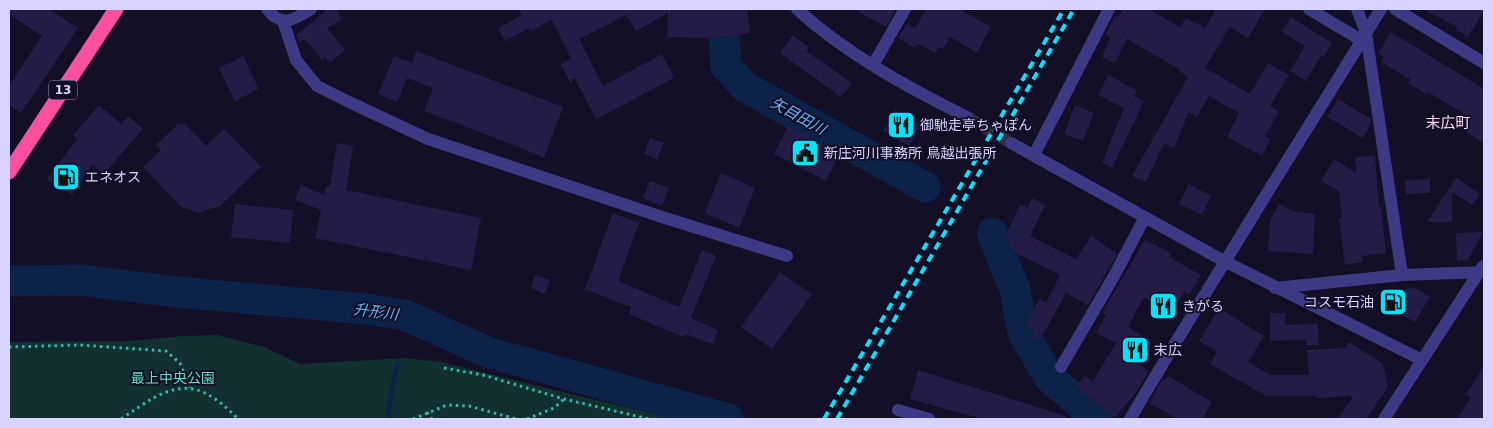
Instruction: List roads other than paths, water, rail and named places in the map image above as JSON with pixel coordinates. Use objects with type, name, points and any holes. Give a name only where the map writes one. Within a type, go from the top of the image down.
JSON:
[{"type":"highway","name":"13","points":[[9,172],[116,9]]},
{"type":"street","points":[[267,9],[283,21],[296,60],[317,86],[358,106],[428,139],[665,218],[787,256]]},
{"type":"street","points":[[283,21],[292,21],[311,9]]},
{"type":"street","points":[[797,9],[873,65],[910,89],[967,117]]},
{"type":"street","points":[[873,65],[906,9]]},
{"type":"street","points":[[1034,156],[1109,9]]},
{"type":"street","points":[[1309,9],[1363,37]]},
{"type":"street","points":[[1357,9],[1402,275]]},
{"type":"street","points":[[1130,419],[1224,261],[1312,123],[1381,9]]},
{"type":"street","points":[[1395,9],[1484,63]]},
{"type":"street","points":[[1011,143],[1275,288],[1422,360]]},
{"type":"street","points":[[1061,367],[1114,276],[1145,217]]},
{"type":"street","points":[[1275,288],[1483,269]]},
{"type":"street","points":[[1384,419],[1483,269]]},
{"type":"street","points":[[898,410],[929,419]]},
{"type":"waterway","name":"矢目田川","points":[[722,9],[726,66],[745,87],[925,187]]},
{"type":"waterway","name":"矢目田川","points":[[992,233],[1015,290],[1023,333],[1049,377],[1097,419]]},
{"type":"waterway","name":"升形川","points":[[9,281],[80,280],[177,292],[366,309],[405,315],[487,352],[728,419]]},
{"type":"waterway","points":[[390,419],[388,410],[397,365]]},
{"type":"tunnel","points":[[967,117],[1011,143]]},
{"type":"railway","points":[[824,419],[1064,9]]},
{"type":"railway","points":[[837,419],[1074,9]]},
{"type":"place","name":"御馳走亭ちゃぽん","points":[[901,125]]},
{"type":"place","name":"新庄河川事務所 鳥越出張所","points":[[805,153]]},
{"type":"place","name":"エネオス","points":[[66,177]]},
{"type":"place","name":"コスモ石油","points":[[1393,302]]},
{"type":"place","name":"きがる","points":[[1163,306]]},
{"type":"place","name":"末広","points":[[1135,350]]},
{"type":"district","name":"末広町","points":[[1448,123]]},
{"type":"park label","name":"最上中央公園","points":[[173,378]]}]
